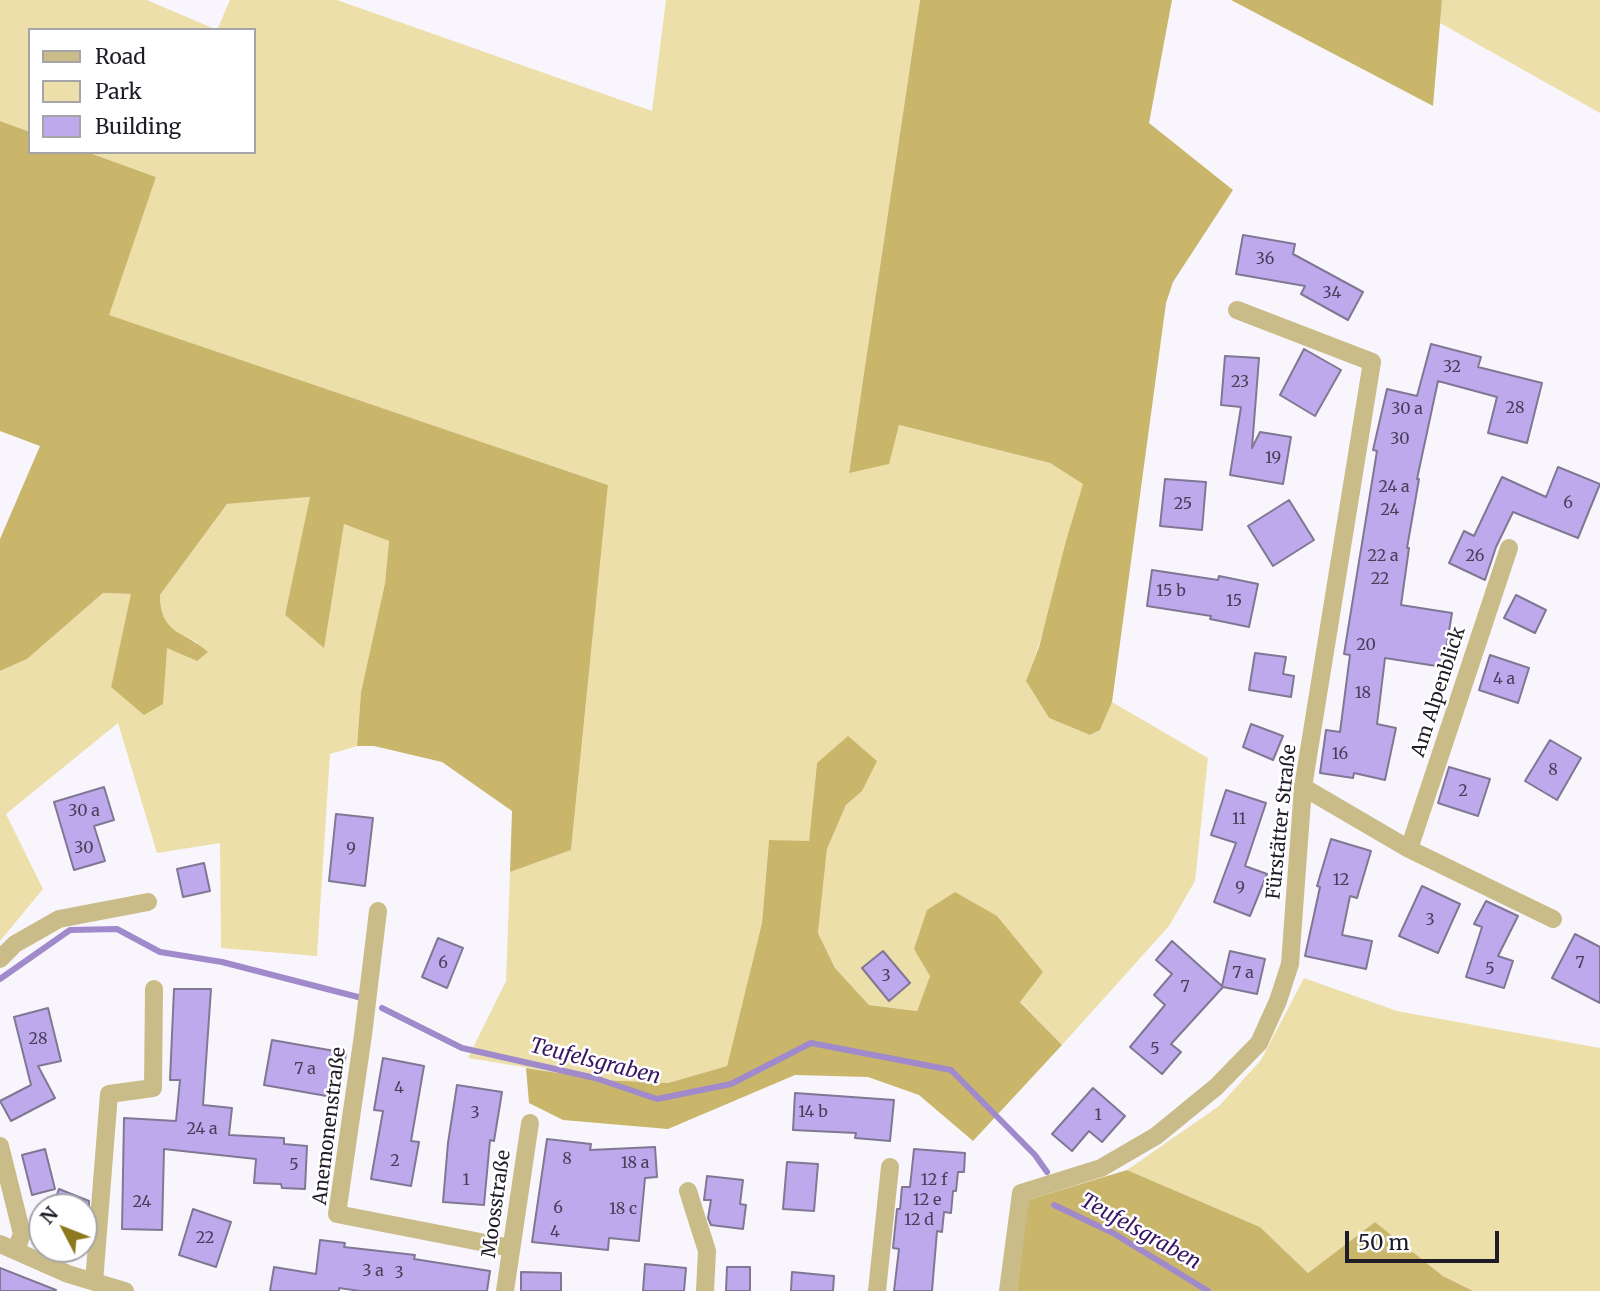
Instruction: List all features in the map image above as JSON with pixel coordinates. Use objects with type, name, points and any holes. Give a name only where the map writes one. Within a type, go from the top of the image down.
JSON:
[{"type":"street","name":"Fürstätter Straße","points":[[1008,1291],[1021,1192],[1101,1168],[1156,1136],[1216,1087],[1259,1044],[1278,1001],[1290,964],[1303,787],[1372,362],[1237,310]]},
{"type":"street","name":"Am Alpenblick","points":[[1409,849],[1509,548]]},
{"type":"street","points":[[1303,787],[1409,849],[1553,919]]},
{"type":"street","points":[[0,958],[15,944],[59,919],[148,902]]},
{"type":"street","name":"Anemonenstraße","points":[[378,911],[337,1214],[512,1248]]},
{"type":"street","points":[[94,1282],[108,1094],[153,1088],[155,989]]},
{"type":"street","name":"Moosstraße","points":[[505,1291],[530,1123]]},
{"type":"street","points":[[0,1146],[22,1234],[8,1247],[68,1274],[125,1291]]},
{"type":"street","points":[[877,1291],[890,1167]]},
{"type":"street","points":[[688,1191],[707,1251],[705,1291]]},
{"type":"green space","points":[[0,0],[147,0],[212,28],[28,28],[28,131],[0,121]]},
{"type":"green space","points":[[230,0],[337,0],[652,111],[666,0],[920,0],[849,472],[898,425],[1050,463],[1084,484],[1043,633],[1026,681],[1049,718],[1090,735],[1100,730],[1112,702],[1208,758],[1195,881],[1169,926],[1062,1045],[1020,1001],[1042,972],[930,976],[917,1011],[869,1005],[835,968],[818,933],[827,849],[846,805],[862,791],[817,763],[809,842],[769,840],[762,923],[727,1066],[668,1083],[604,1080],[468,1058],[506,981],[510,872],[571,850],[608,485],[108,315],[156,177],[93,154],[256,154],[256,28],[218,28]]},
{"type":"green space","points":[[1442,0],[1600,0],[1600,113],[1440,23]]},
{"type":"green space","points":[[311,497],[285,615],[323,647],[344,524],[389,541],[385,583],[361,692],[357,746],[330,754],[317,956],[221,948],[220,843],[157,853],[118,723],[6,814],[43,889],[0,941],[0,671],[27,659],[103,593],[132,594],[111,687],[163,704],[166,647],[197,661],[197,642],[169,626],[162,613],[160,595],[227,504]]},
{"type":"green space","points":[[1304,978],[1397,1011],[1600,1048],[1600,1291],[1473,1291],[1443,1276],[1375,1222],[1308,1273],[1260,1227],[1127,1170],[1219,1106],[1261,1060]]},
{"type":"shaded area","points":[[920,0],[1172,0],[1149,123],[1233,190],[1173,282],[1166,303],[1112,702],[1100,730],[1090,735],[1049,718],[1026,681],[1039,647],[1083,484],[1050,463],[899,425],[889,464],[849,473]]},
{"type":"shaded area","points":[[1231,0],[1442,0],[1433,106]]},
{"type":"shaded area","points":[[0,121],[28,131],[28,154],[93,154],[156,177],[109,315],[608,485],[571,850],[510,872],[512,811],[442,762],[374,746],[357,746],[361,692],[385,583],[389,541],[344,524],[324,648],[285,615],[310,497],[227,504],[160,595],[164,618],[169,625],[208,652],[197,661],[167,648],[163,704],[144,715],[111,687],[131,594],[103,593],[27,659],[0,671],[0,539],[40,446],[0,431]]},
{"type":"shaded area","points":[[848,736],[877,761],[862,791],[846,805],[827,849],[818,933],[835,968],[869,1005],[917,1011],[930,976],[914,949],[927,910],[955,892],[997,916],[1043,972],[1020,1002],[1062,1045],[973,1141],[919,1095],[868,1077],[795,1075],[668,1129],[563,1120],[529,1103],[526,1068],[604,1080],[668,1083],[727,1066],[762,923],[769,840],[809,841],[817,763]]},
{"type":"shaded area","points":[[1127,1170],[1260,1227],[1308,1273],[1375,1222],[1443,1276],[1473,1291],[1017,1291],[1028,1200]]},
{"type":"building","points":[[1243,235],[1295,244],[1293,254],[1363,292],[1348,320],[1301,294],[1305,286],[1236,274]]},
{"type":"building","points":[[1431,344],[1481,357],[1478,367],[1542,383],[1527,443],[1488,433],[1497,397],[1438,381],[1417,479],[1401,605],[1452,613],[1443,667],[1385,658],[1377,724],[1396,728],[1385,780],[1354,773],[1353,778],[1320,773],[1326,730],[1340,732],[1350,655],[1344,654],[1377,451],[1373,450],[1387,389],[1417,396]]},
{"type":"building","points":[[1304,349],[1341,370],[1315,416],[1280,395]]},
{"type":"building","points":[[1225,356],[1259,358],[1252,448],[1260,432],[1291,437],[1283,484],[1230,475],[1241,407],[1221,405]]},
{"type":"building","points":[[1558,467],[1600,484],[1578,538],[1513,512],[1496,547],[1485,580],[1449,563],[1464,531],[1474,536],[1502,477],[1546,497]]},
{"type":"building","points":[[1165,479],[1206,482],[1202,530],[1160,526]]},
{"type":"building","points":[[1289,500],[1314,540],[1273,566],[1248,526]]},
{"type":"building","points":[[1152,570],[1218,580],[1219,576],[1258,584],[1249,627],[1210,619],[1211,616],[1147,606]]},
{"type":"building","points":[[1516,595],[1546,610],[1535,633],[1504,618]]},
{"type":"building","points":[[1255,653],[1286,657],[1283,674],[1294,676],[1291,697],[1249,690]]},
{"type":"building","points":[[1490,655],[1529,668],[1518,703],[1479,690]]},
{"type":"building","points":[[1251,724],[1283,736],[1273,760],[1243,747]]},
{"type":"building","points":[[1550,740],[1581,758],[1557,800],[1525,781]]},
{"type":"building","points":[[1449,767],[1490,779],[1478,816],[1438,803]]},
{"type":"building","points":[[104,787],[114,820],[94,826],[105,861],[74,870],[54,802]]},
{"type":"building","points":[[1226,790],[1266,803],[1245,866],[1267,874],[1250,916],[1214,902],[1236,843],[1211,835]]},
{"type":"building","points":[[336,814],[373,818],[365,886],[329,881]]},
{"type":"building","points":[[1331,839],[1371,851],[1357,898],[1350,896],[1342,935],[1372,941],[1366,969],[1305,956],[1320,887],[1317,886]]},
{"type":"building","points":[[204,863],[210,891],[183,897],[177,869]]},
{"type":"building","points":[[1422,886],[1460,904],[1438,953],[1399,936]]},
{"type":"building","points":[[1486,901],[1518,916],[1498,956],[1513,961],[1504,988],[1466,977],[1482,927],[1474,924]]},
{"type":"building","points":[[1575,934],[1600,947],[1600,1003],[1552,978]]},
{"type":"building","points":[[438,938],[463,948],[447,988],[422,977]]},
{"type":"building","points":[[1172,941],[1222,986],[1230,951],[1265,959],[1257,994],[1223,987],[1171,1044],[1181,1052],[1162,1074],[1130,1047],[1165,1005],[1154,995],[1172,974],[1156,960]]},
{"type":"building","points":[[883,951],[910,983],[889,1001],[862,968]]},
{"type":"building","points":[[174,989],[211,989],[203,1105],[232,1108],[229,1135],[284,1138],[284,1144],[307,1146],[305,1189],[282,1188],[281,1184],[254,1183],[256,1159],[164,1149],[162,1230],[122,1229],[124,1118],[176,1121],[180,1080],[170,1080]]},
{"type":"building","points":[[48,1008],[61,1061],[38,1066],[55,1098],[11,1121],[0,1101],[31,1085],[14,1017]]},
{"type":"building","points":[[272,1040],[346,1053],[338,1098],[264,1085]]},
{"type":"building","points":[[383,1058],[424,1066],[411,1141],[419,1142],[411,1186],[371,1179],[383,1111],[374,1110]]},
{"type":"building","points":[[457,1085],[502,1092],[494,1141],[490,1140],[484,1205],[443,1202]]},
{"type":"building","points":[[1093,1088],[1125,1116],[1102,1142],[1089,1131],[1072,1151],[1052,1134]]},
{"type":"building","points":[[795,1093],[894,1100],[890,1141],[855,1138],[856,1133],[793,1130]]},
{"type":"building","points":[[547,1139],[591,1144],[590,1150],[655,1147],[657,1177],[645,1178],[639,1241],[609,1238],[608,1250],[532,1242]]},
{"type":"building","points":[[45,1149],[55,1189],[32,1193],[22,1155]]},
{"type":"building","points":[[914,1149],[965,1153],[964,1172],[958,1172],[951,1213],[944,1212],[942,1232],[937,1231],[932,1291],[894,1291],[899,1249],[893,1248],[897,1209],[900,1209],[902,1187],[910,1187]]},
{"type":"building","points":[[787,1162],[818,1164],[814,1211],[783,1209]]},
{"type":"building","points":[[707,1176],[743,1180],[740,1204],[746,1205],[743,1229],[711,1225],[708,1218],[711,1200],[704,1200]]},
{"type":"building","points":[[193,1209],[231,1222],[216,1267],[179,1255]]},
{"type":"building","points":[[320,1240],[345,1243],[344,1247],[415,1255],[414,1259],[490,1271],[487,1291],[360,1291],[339,1288],[339,1291],[270,1291],[274,1267],[316,1274]]},
{"type":"building","points":[[645,1264],[686,1268],[684,1291],[643,1291]]},
{"type":"building","points":[[727,1267],[750,1267],[750,1291],[726,1291]]},
{"type":"building","points":[[0,1268],[56,1290],[0,1291]]},
{"type":"building","points":[[521,1272],[561,1273],[561,1291],[521,1291]]},
{"type":"building","points":[[792,1272],[834,1276],[833,1291],[791,1291]]},
{"type":"waterway","name":"Teufelsgraben","points":[[0,979],[70,930],[117,929],[160,952],[222,962],[358,997]]},
{"type":"waterway","name":"Teufelsgraben","points":[[382,1008],[462,1048],[595,1078],[657,1099],[731,1084],[811,1043],[951,1070],[1035,1155],[1047,1172]]},
{"type":"waterway","name":"Teufelsgraben","points":[[1054,1205],[1113,1233],[1208,1291]]}]
